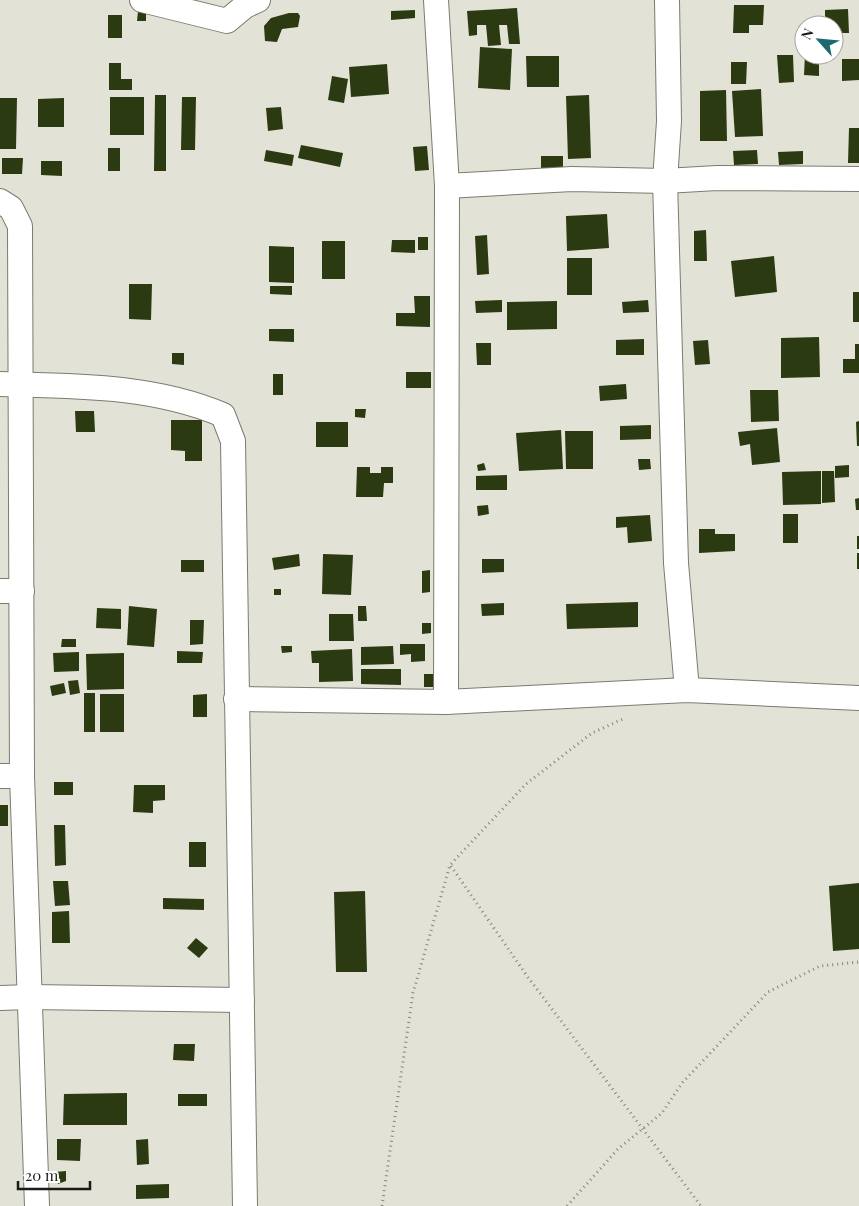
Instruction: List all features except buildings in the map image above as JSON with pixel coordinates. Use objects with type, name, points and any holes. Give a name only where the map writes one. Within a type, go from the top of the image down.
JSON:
[{"type":"street","points":[[142,0],[227,21],[244,6],[258,0]]},
{"type":"street","points":[[436,0],[447,186],[446,702]]},
{"type":"street","points":[[667,0],[669,121],[665,181],[676,563],[687,690]]},
{"type":"street","points":[[447,186],[572,179],[665,181],[718,178],[859,179]]},
{"type":"street","points":[[0,201],[11,208],[20,226],[10,384],[11,776],[30,997],[37,1206]]},
{"type":"street","points":[[10,384],[126,389],[201,406],[223,415],[233,441],[244,1206]]},
{"type":"street","points":[[236,700],[446,702],[687,690],[859,698]]},
{"type":"street","points":[[0,998],[242,1000]]},
{"type":"path","points":[[382,1206],[413,993],[450,865],[526,784],[592,733],[626,717]]},
{"type":"path","points":[[450,865],[527,976],[701,1206]]},
{"type":"path","points":[[567,1206],[618,1149],[662,1113],[682,1083],[768,992],[820,966],[859,962]]}]
